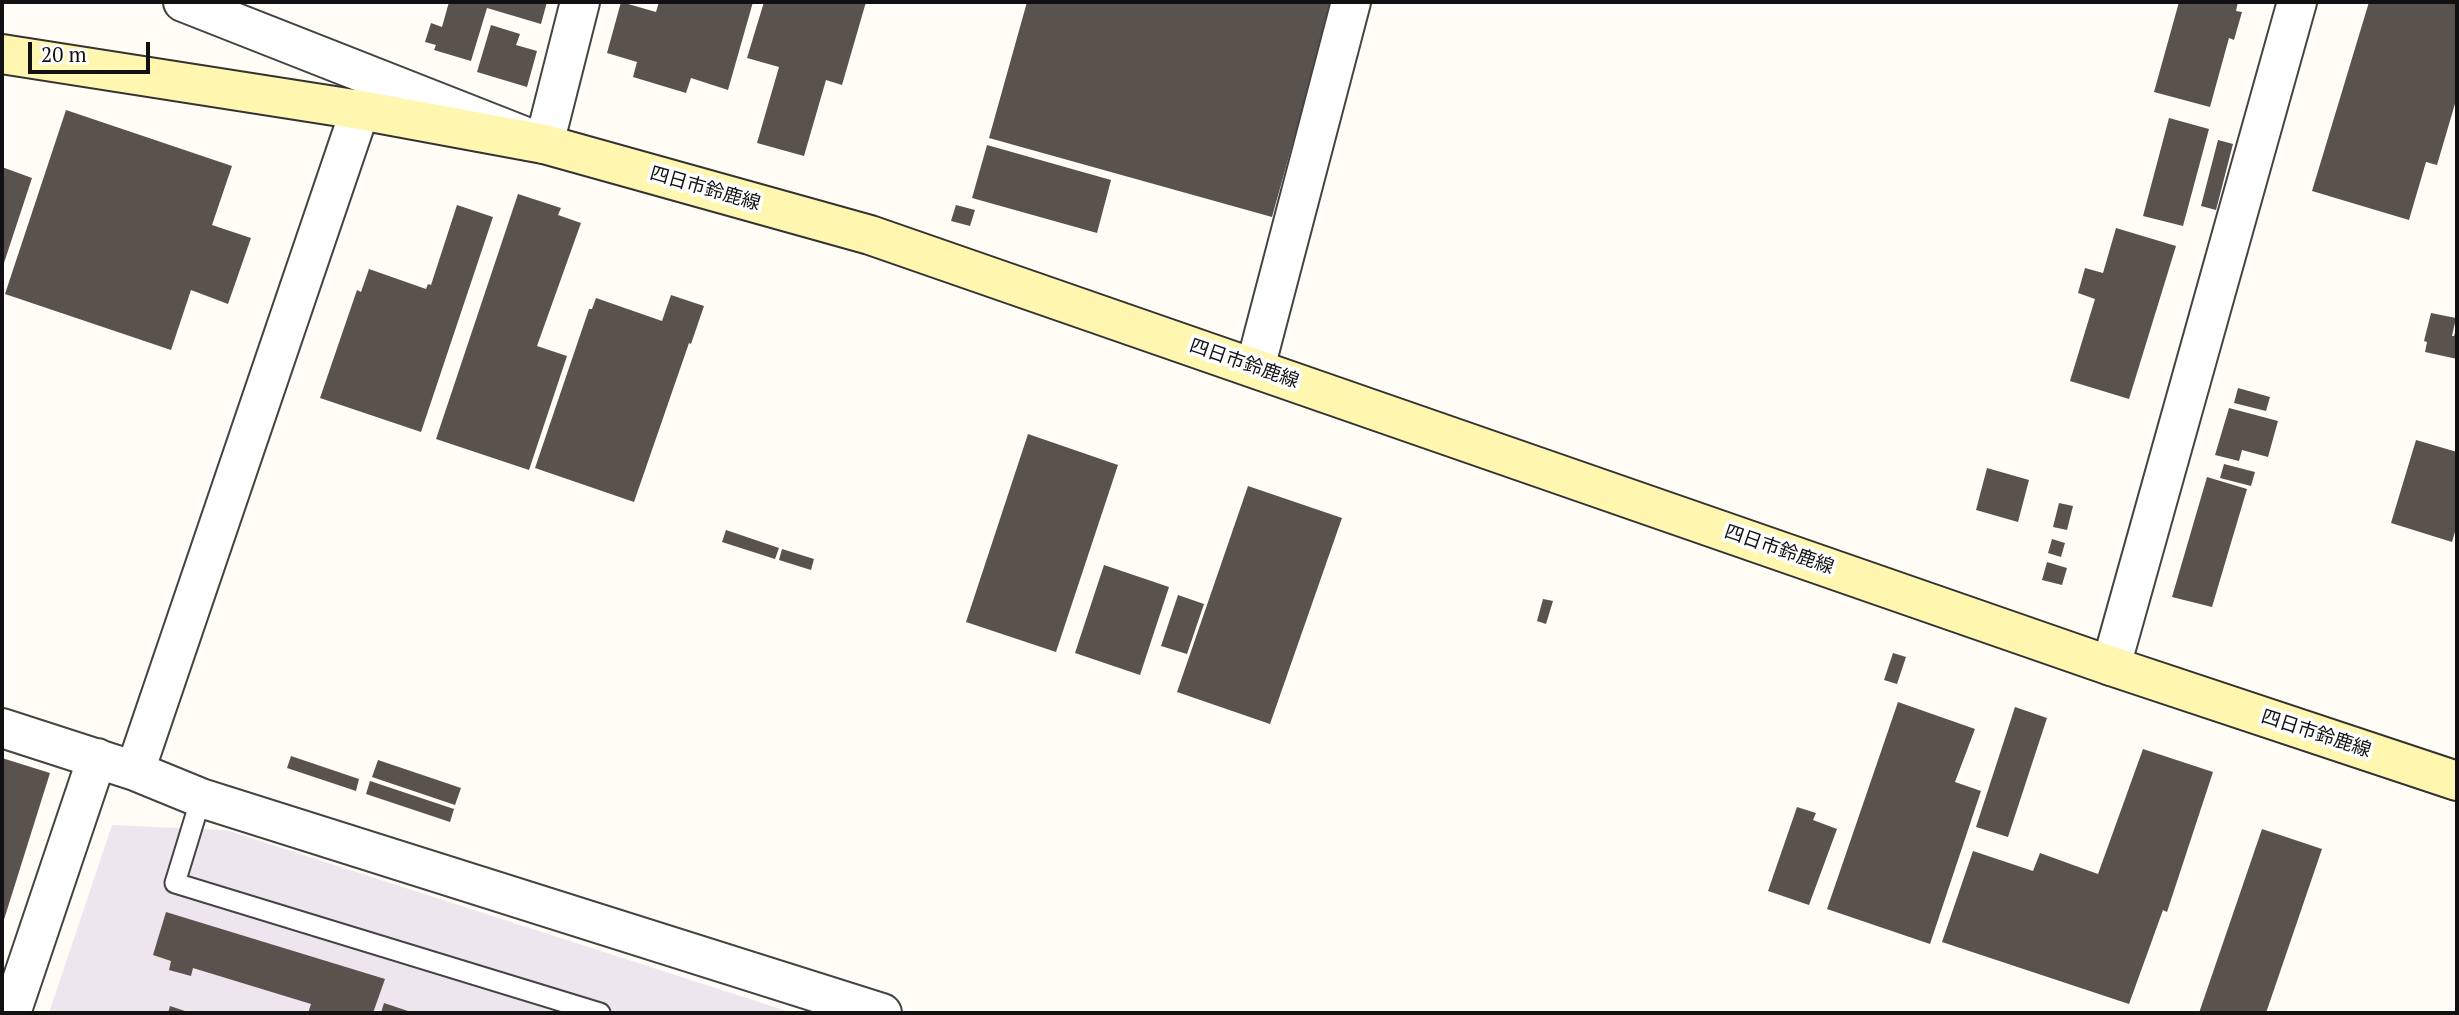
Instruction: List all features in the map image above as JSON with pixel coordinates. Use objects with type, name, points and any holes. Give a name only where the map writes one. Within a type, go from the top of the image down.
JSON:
[{"type":"main road","name":"四日市鈴鹿線","points":[[2,54],[359,110],[544,144],[870,235],[2111,666],[2457,781]]},
{"type":"street","points":[[183,2],[544,144],[580,2]]},
{"type":"street","points":[[1255,368],[1351,2]]},
{"type":"street","points":[[2111,666],[2297,2]]},
{"type":"street","points":[[135,771],[359,110]]},
{"type":"street","points":[[2,728],[135,771],[201,798],[882,1013]]},
{"type":"street","points":[[11,1013],[97,758]]},
{"type":"lane","points":[[201,798],[175,883],[600,1013]]},
{"type":"shaded area","points":[[112,825],[226,830],[793,1013],[49,1013]]},
{"type":"building","points":[[449,2],[547,2],[541,24],[487,8],[471,61],[434,50],[436,45],[425,42],[431,23],[442,27]]},
{"type":"building","points":[[621,2],[656,12],[659,2],[753,2],[728,90],[691,78],[686,93],[633,77],[637,62],[607,53]]},
{"type":"building","points":[[764,2],[866,2],[842,85],[826,80],[804,156],[757,143],[779,67],[747,58]]},
{"type":"building","points":[[1027,2],[1332,2],[1272,217],[989,138]]},
{"type":"building","points":[[2179,2],[2238,2],[2236,11],[2242,12],[2234,40],[2229,38],[2210,107],[2154,92]]},
{"type":"building","points":[[2369,2],[2457,2],[2457,97],[2437,165],[2426,162],[2409,220],[2312,191]]},
{"type":"building","points":[[491,25],[520,34],[516,45],[537,51],[527,87],[477,72]]},
{"type":"building","points":[[66,110],[232,166],[212,225],[251,238],[228,304],[191,290],[171,350],[5,294]]},
{"type":"building","points":[[2169,118],[2209,129],[2183,226],[2143,216]]},
{"type":"building","points":[[2218,140],[2233,144],[2216,210],[2201,206]]},
{"type":"building","points":[[987,145],[1111,180],[1097,233],[972,198]]},
{"type":"building","points":[[2,167],[32,178],[2,269]]},
{"type":"building","points":[[518,194],[561,208],[558,215],[581,223],[537,346],[567,356],[529,470],[436,439]]},
{"type":"building","points":[[457,205],[493,217],[421,432],[320,398],[357,290],[361,292],[369,269],[426,289],[428,284],[431,285]]},
{"type":"building","points":[[956,205],[975,210],[970,226],[951,221]]},
{"type":"building","points":[[2116,228],[2176,246],[2129,399],[2070,381],[2095,299],[2078,293],[2085,268],[2103,273]]},
{"type":"building","points":[[671,295],[704,306],[634,502],[535,468],[589,309],[592,309],[596,298],[662,321]]},
{"type":"building","points":[[2431,313],[2456,318],[2452,336],[2457,326],[2457,359],[2425,352],[2427,342],[2424,341]]},
{"type":"building","points":[[2238,388],[2270,397],[2266,411],[2234,403]]},
{"type":"building","points":[[2229,408],[2278,421],[2268,457],[2242,450],[2239,461],[2215,455]]},
{"type":"building","points":[[1028,434],[1118,465],[1056,652],[966,622]]},
{"type":"building","points":[[2416,440],[2457,452],[2457,525],[2452,542],[2391,523]]},
{"type":"building","points":[[2224,464],[2255,472],[2251,486],[2220,478]]},
{"type":"building","points":[[1987,468],[2029,480],[2018,522],[1976,510]]},
{"type":"building","points":[[2207,477],[2247,489],[2212,607],[2172,597]]},
{"type":"building","points":[[1248,486],[1342,518],[1270,724],[1177,692]]},
{"type":"building","points":[[2059,503],[2073,506],[2067,530],[2053,527]]},
{"type":"building","points":[[726,530],[779,548],[775,559],[722,542]]},
{"type":"building","points":[[2052,539],[2065,543],[2061,557],[2048,553]]},
{"type":"building","points":[[782,549],[814,559],[811,570],[779,560]]},
{"type":"building","points":[[2047,562],[2067,568],[2062,585],[2042,580]]},
{"type":"building","points":[[1104,565],[1169,587],[1140,675],[1075,653]]},
{"type":"building","points":[[1178,595],[1204,604],[1187,654],[1161,646]]},
{"type":"building","points":[[1543,599],[1553,601],[1546,624],[1537,621]]},
{"type":"building","points":[[1893,653],[1906,657],[1897,684],[1884,680]]},
{"type":"building","points":[[1898,702],[1975,729],[1955,782],[1981,791],[1930,944],[1827,909]]},
{"type":"building","points":[[2015,707],[2047,718],[2008,837],[1976,827]]},
{"type":"building","points":[[2143,749],[2213,772],[2167,912],[2163,910],[2129,1004],[1942,942],[1973,851],[2033,871],[2040,853],[2098,874]]},
{"type":"building","points":[[291,756],[359,779],[356,791],[287,768]]},
{"type":"building","points":[[2,758],[50,773],[2,926]]},
{"type":"building","points":[[378,760],[461,788],[455,805],[372,777]]},
{"type":"building","points":[[370,781],[454,809],[450,822],[366,794]]},
{"type":"building","points":[[1797,807],[1816,813],[1813,820],[1837,829],[1809,905],[1768,891]]},
{"type":"building","points":[[2262,829],[2322,849],[2266,1013],[2199,1013]]},
{"type":"building","points":[[166,912],[385,979],[373,1013],[308,1013],[311,1004],[193,968],[191,976],[169,970],[171,961],[153,955]]},
{"type":"building","points":[[384,1003],[414,1013],[381,1013]]},
{"type":"building","points":[[170,1006],[191,1013],[168,1013]]}]
